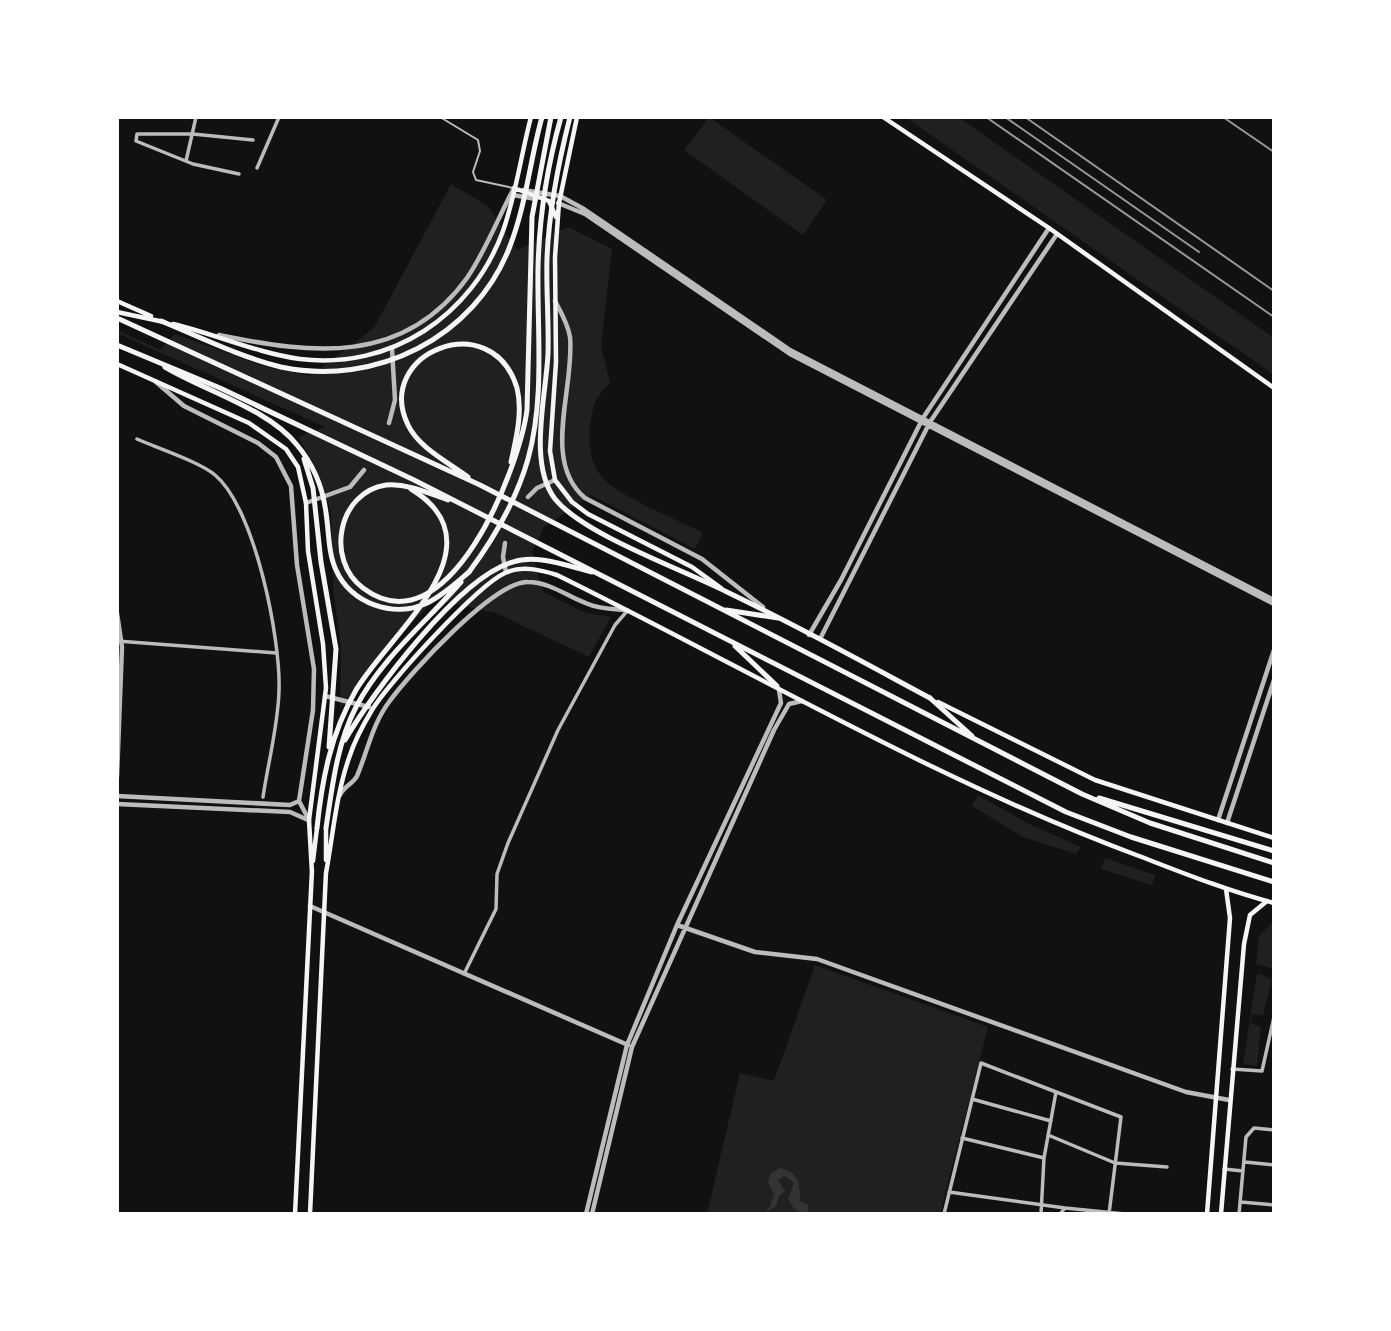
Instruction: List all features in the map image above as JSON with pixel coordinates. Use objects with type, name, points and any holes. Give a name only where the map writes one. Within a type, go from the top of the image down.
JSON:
[{"type":"main road","points":[[117,312],[219,335],[271,354],[303,359],[354,358],[392,349],[425,332],[463,300],[492,256],[513,192],[530,117]]},
{"type":"main road","points":[[117,301],[281,367],[332,372],[382,364],[420,348],[449,329],[489,285],[516,228],[542,117]]},
{"type":"main road","points":[[466,506],[407,486],[378,487],[355,502],[342,524],[342,556],[350,574],[365,590],[377,596],[409,599],[430,590],[456,570],[486,527],[504,489],[522,438],[527,410],[532,218],[551,117]]},
{"type":"main road","points":[[310,1214],[326,828],[336,765],[350,720],[366,688],[470,572],[505,519],[530,451],[539,381],[540,234],[550,158],[561,117]]},
{"type":"main road","points":[[570,117],[550,213],[548,350],[540,458],[549,491],[577,520],[685,574],[725,590],[930,698],[1095,780],[1274,838]]},
{"type":"main road","points":[[578,117],[560,197],[557,224],[550,451],[555,480],[572,502],[588,514],[692,567],[725,590]]},
{"type":"main road","points":[[883,117],[1049,228],[1274,388]]},
{"type":"main road","points":[[513,192],[549,201],[557,224]]},
{"type":"main road","points":[[117,318],[480,485],[1082,794],[1150,822],[1274,863]]},
{"type":"main road","points":[[480,485],[429,449],[408,425],[404,390],[410,373],[422,357],[439,348],[469,344],[496,357],[511,374],[517,390],[519,415],[504,489]]},
{"type":"main road","points":[[117,345],[220,388],[466,506],[1066,813],[1131,837],[1274,882]]},
{"type":"main road","points":[[156,361],[195,385],[270,421],[297,444],[311,464],[322,492],[336,571],[361,599],[390,609],[413,608],[441,595],[470,572]]},
{"type":"main road","points":[[117,364],[270,435],[286,449],[298,467],[306,503],[310,573],[323,644],[326,696],[309,820],[312,873]]},
{"type":"main road","points":[[295,1214],[312,873],[327,757],[336,649],[321,562],[313,488],[297,444]]},
{"type":"main road","points":[[327,757],[357,688],[394,643],[438,578],[447,547],[447,537],[438,512],[407,486]]},
{"type":"main road","points":[[345,740],[369,699],[396,666],[485,574],[514,561],[531,558],[597,573]]},
{"type":"main road","points":[[326,873],[338,799],[349,757],[373,708],[437,634],[489,582],[506,572],[531,569],[557,575],[1058,825],[1226,888],[1274,903]]},
{"type":"main road","points":[[719,609],[778,618]]},
{"type":"main road","points":[[731,642],[777,687]]},
{"type":"main road","points":[[930,698],[979,742]]},
{"type":"main road","points":[[1082,794],[1142,809],[1274,851]]},
{"type":"main road","points":[[1207,1214],[1230,918],[1226,888]]},
{"type":"main road","points":[[1221,1214],[1231,1069],[1246,929],[1250,915],[1267,901]]},
{"type":"street","points":[[186,161],[196,117]]},
{"type":"street","points":[[257,168],[279,117]]},
{"type":"street","points":[[239,174],[186,161],[136,141],[137,134],[193,134],[253,140]]},
{"type":"street","points":[[219,335],[286,348],[321,351],[355,348],[420,322],[443,305],[465,280],[484,252],[513,192],[560,197],[584,209],[790,350],[1274,602]]},
{"type":"street","points":[[549,201],[585,214],[790,354],[922,420]]},
{"type":"street","points":[[809,635],[841,580],[922,420],[1049,228]]},
{"type":"street","points":[[820,640],[929,424],[1057,234]]},
{"type":"street","points":[[555,301],[570,336],[562,462],[573,486],[585,498],[702,559],[778,618]]},
{"type":"street","points":[[389,424],[395,400],[392,349]]},
{"type":"street","points":[[153,380],[184,406],[258,443],[275,457],[291,486],[297,565],[314,669],[313,710],[299,801],[309,820]]},
{"type":"street","points":[[137,439],[215,474],[234,501],[253,542],[269,605],[279,692],[263,797]]},
{"type":"street","points":[[306,503],[350,487],[364,470]]},
{"type":"street","points":[[528,497],[537,488],[555,480]]},
{"type":"street","points":[[505,543],[503,557],[506,572]]},
{"type":"street","points":[[338,799],[344,786],[356,776],[373,727],[390,701],[460,626],[494,595],[513,584],[528,582],[548,585],[590,606],[628,610]]},
{"type":"street","points":[[464,974],[496,909],[497,874],[547,755],[615,625],[628,610]]},
{"type":"street","points":[[117,613],[120,642],[117,777]]},
{"type":"street","points":[[120,642],[276,653]]},
{"type":"street","points":[[1218,820],[1274,650]]},
{"type":"street","points":[[1227,823],[1274,680]]},
{"type":"street","points":[[586,1214],[629,1046],[677,925],[781,703],[781,693],[777,687]]},
{"type":"street","points":[[326,696],[373,708]]},
{"type":"street","points":[[592,1214],[629,1046],[786,708],[793,701],[810,703]]},
{"type":"street","points":[[117,796],[290,805],[299,801]]},
{"type":"street","points":[[117,804],[290,812],[309,820]]},
{"type":"street","points":[[310,906],[629,1046]]},
{"type":"street","points":[[677,925],[755,952],[817,959],[1186,1092],[1229,1100]]},
{"type":"street","points":[[1231,1069],[1262,1071],[1274,1017]]},
{"type":"street","points":[[944,1214],[981,1063],[1121,1117],[1110,1213]]},
{"type":"street","points":[[1041,1214],[1044,1158],[1056,1092]]},
{"type":"street","points":[[972,1099],[1051,1121]]},
{"type":"street","points":[[1239,1214],[1246,1137],[1254,1128],[1274,1130]]},
{"type":"street","points":[[1048,1135],[1115,1163],[1167,1167]]},
{"type":"street","points":[[962,1138],[1044,1158]]},
{"type":"street","points":[[1244,1162],[1274,1165]]},
{"type":"street","points":[[1224,1169],[1243,1171]]},
{"type":"street","points":[[949,1192],[1125,1214]]},
{"type":"street","points":[[1240,1202],[1274,1205]]},
{"type":"street","points":[[1060,1214],[1065,1208]]},
{"type":"lane","points":[[440,117],[478,139],[480,150],[473,172],[476,180],[513,192]]},
{"type":"shaded area","points":[[709,117],[827,200],[803,235],[684,150]]},
{"type":"shaded area","points":[[905,117],[958,117],[1274,338],[1274,375]]},
{"type":"shaded area","points":[[451,184],[488,206],[517,250],[568,227],[612,249],[601,346],[610,383],[598,398],[593,411],[589,439],[592,459],[602,477],[621,492],[703,533],[695,549],[591,495],[544,527],[532,552],[543,592],[586,613],[611,617],[589,657],[496,613],[435,600],[380,653],[340,709],[341,647],[333,588],[331,511],[316,467],[298,437],[325,427],[117,333],[117,330],[160,350],[175,334],[263,366],[310,376],[374,328]]},
{"type":"shaded area","points":[[978,795],[1031,825],[1081,847],[1076,854],[1023,837],[972,806]]},
{"type":"shaded area","points":[[1105,858],[1155,875],[1152,885],[1101,869]]},
{"type":"shaded area","points":[[1274,921],[1274,969],[1256,964],[1259,936]]},
{"type":"shaded area","points":[[815,965],[988,1027],[940,1214],[707,1214],[740,1073],[774,1081]]},
{"type":"shaded area","points":[[1257,973],[1272,979],[1263,1016],[1252,1014],[1251,1023],[1261,1027],[1257,1066],[1243,1064]]},
{"type":"shaded area","points":[[780,1168],[795,1176],[800,1189],[800,1201],[809,1206],[807,1214],[795,1210],[788,1199],[794,1183],[785,1176],[778,1180],[785,1191],[779,1196],[776,1206],[763,1214],[770,1207],[774,1194],[768,1182],[771,1173]]},
{"type":"railway","points":[[986,117],[1274,317]]},
{"type":"railway","points":[[1005,117],[1199,252]]},
{"type":"railway","points":[[1025,117],[1274,291]]},
{"type":"railway","points":[[1223,117],[1274,152]]}]
